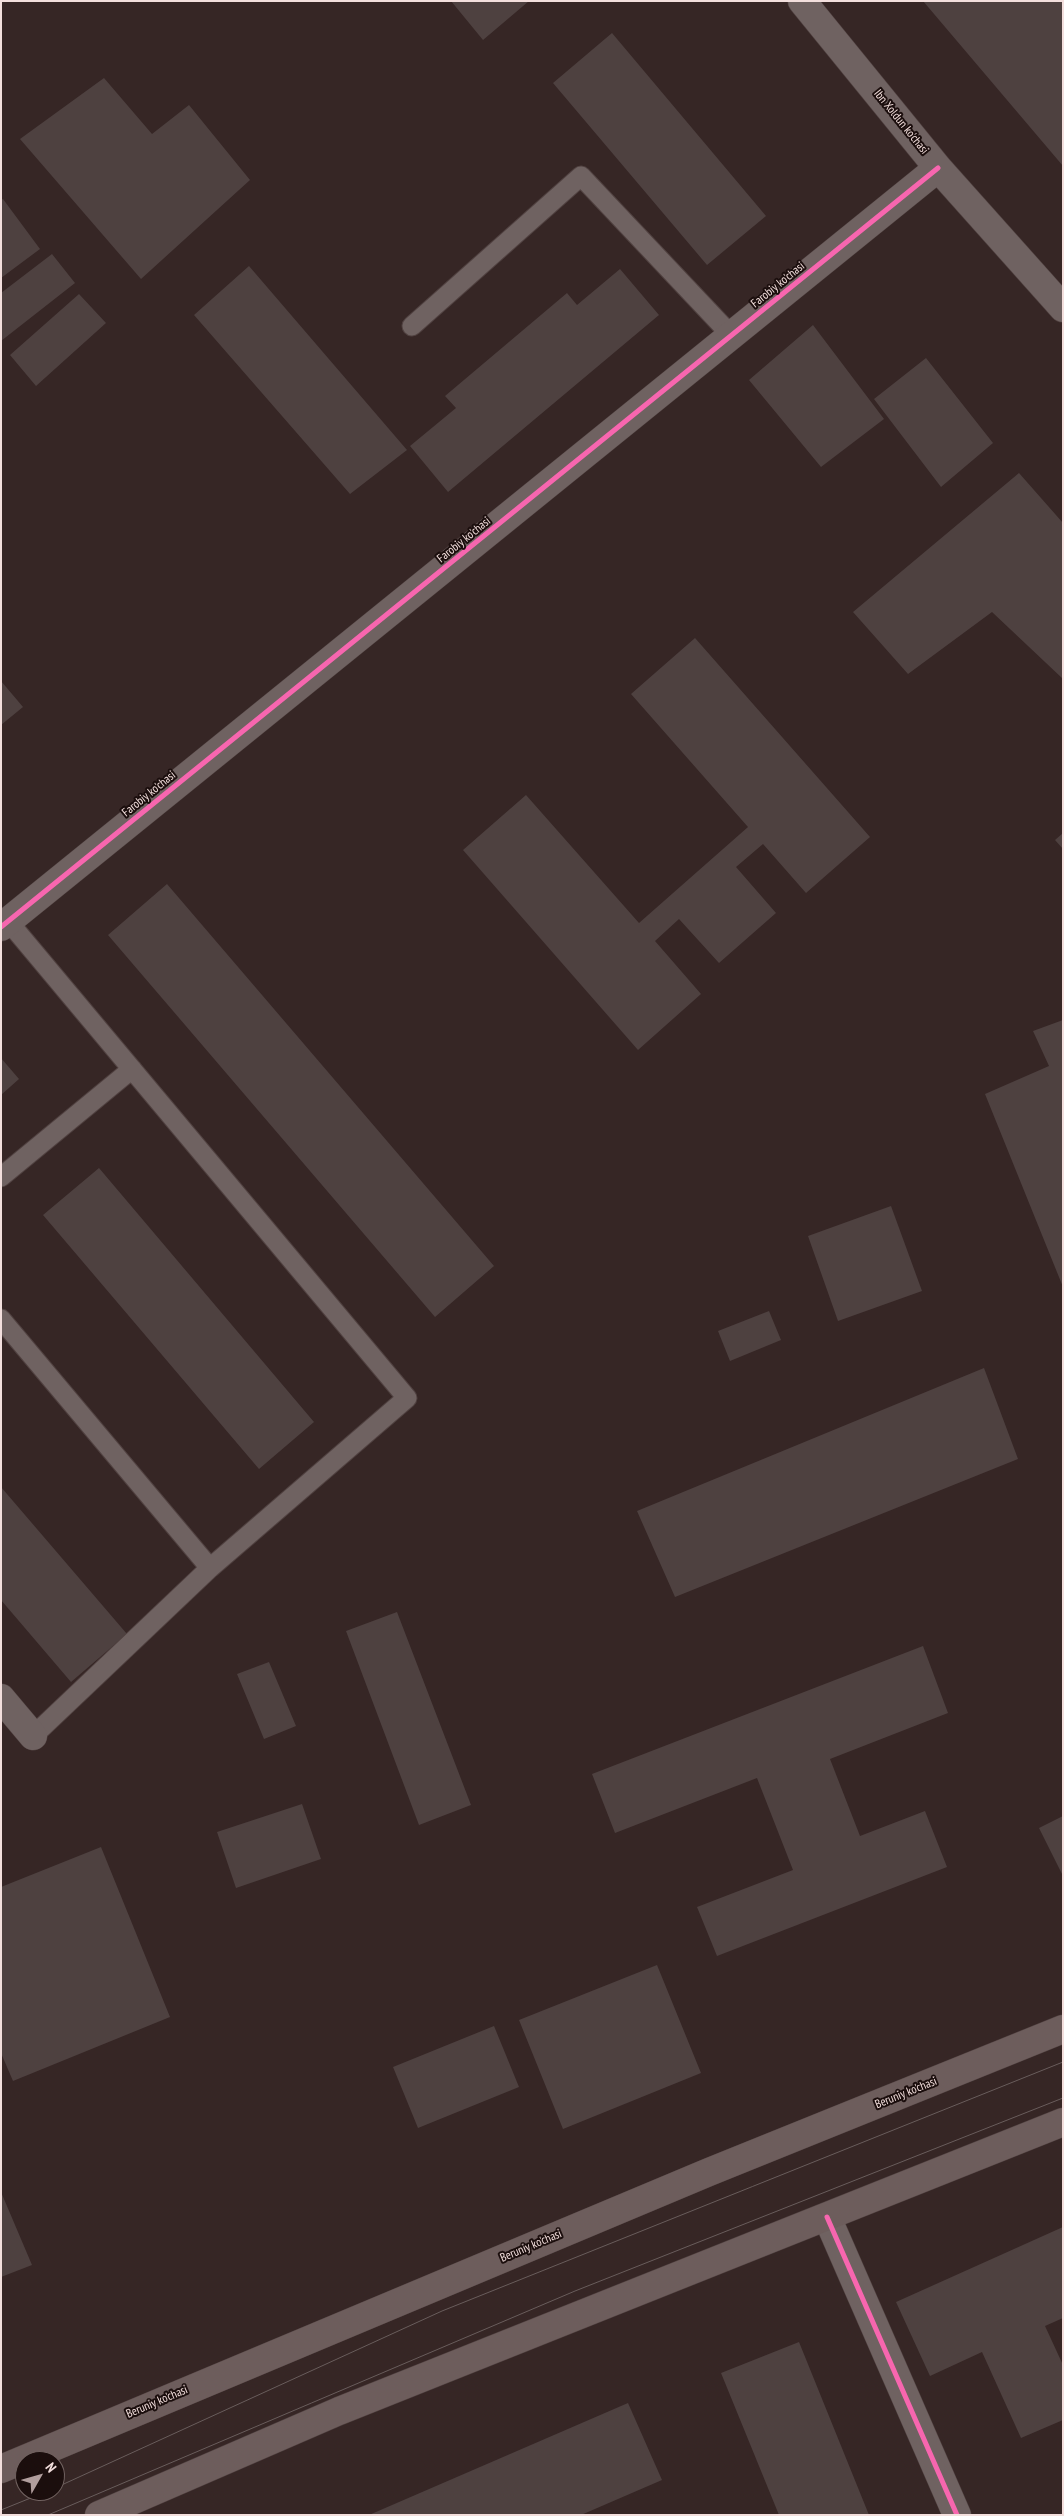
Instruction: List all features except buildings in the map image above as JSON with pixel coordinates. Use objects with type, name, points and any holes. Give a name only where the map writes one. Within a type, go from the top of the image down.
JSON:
[{"type":"main road","name":"Beruniy ko'chasi","points":[[1,2470],[709,2172],[1063,2029]]},
{"type":"main road","points":[[99,2515],[339,2411],[1063,2122]]},
{"type":"street","name":"Ibn Xoldun ko'chasi","points":[[802,1],[938,168],[1063,308]]},
{"type":"street","name":"Farobiy ko'chasi","points":[[5,924],[938,168]]},
{"type":"street","points":[[1,1698],[33,1736]]},
{"type":"street","points":[[827,2217],[957,2515]]},
{"type":"lane","points":[[412,326],[581,176],[732,336]]},
{"type":"lane","points":[[5,924],[132,1069],[407,1398],[210,1568],[33,1736]]},
{"type":"lane","points":[[1,1177],[132,1069]]},
{"type":"lane","points":[[1,1319],[210,1568]]},
{"type":"tram line","points":[[65,2483],[442,2311],[1063,2062]]},
{"type":"tram line","points":[[48,2515],[575,2291],[1063,2098]]},
{"type":"tram line","points":[[1,2510],[23,2501]]},
{"type":"cycle path","points":[[1,927],[938,168]]},
{"type":"cycle path","points":[[827,2217],[957,2515]]}]
